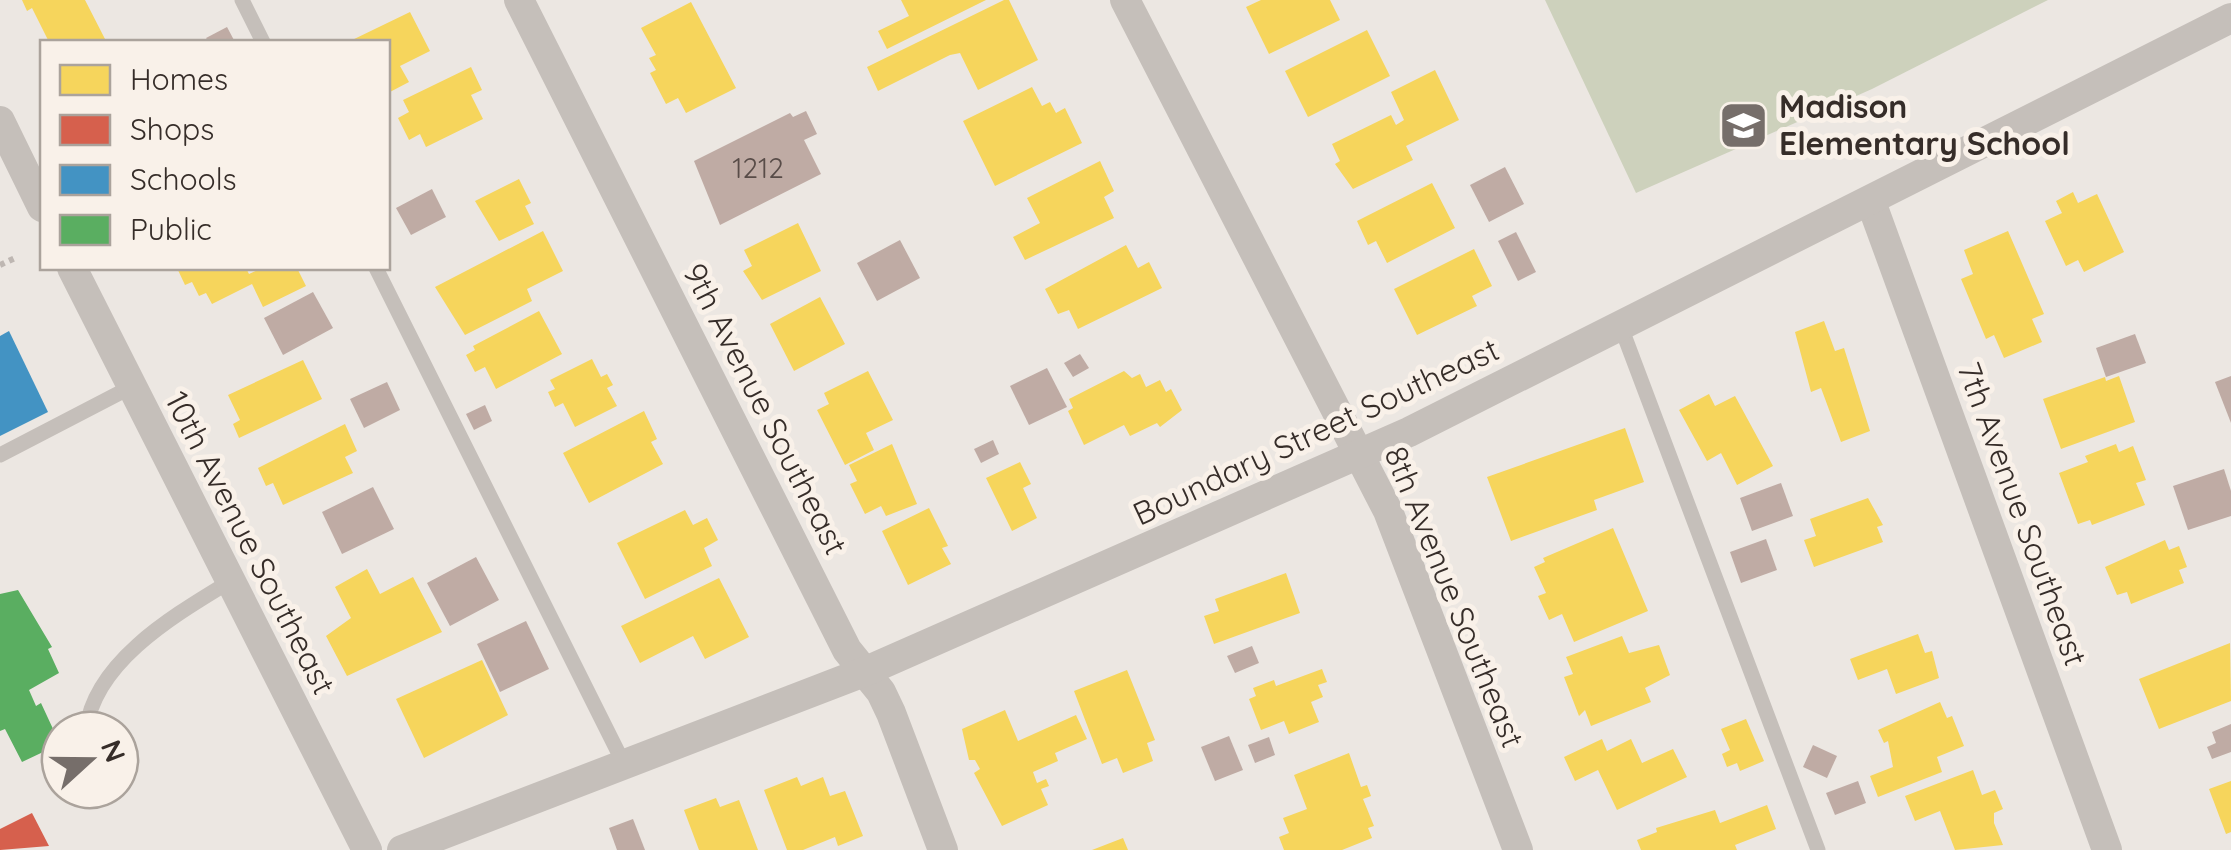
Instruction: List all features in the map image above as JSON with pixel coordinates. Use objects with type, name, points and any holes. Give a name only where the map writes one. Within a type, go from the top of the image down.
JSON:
[{"type":"street","name":"9th Avenue Southeast","points":[[520,0],[847,650],[881,692],[891,712],[943,850]]},
{"type":"street","name":"8th Avenue Southeast","points":[[1125,0],[1388,511],[1518,850]]},
{"type":"street","name":"Boundary Street Southeast","points":[[402,850],[864,672],[1358,454],[1621,327],[1871,202],[2053,104],[2231,18]]},
{"type":"street","points":[[0,121],[40,203]]},
{"type":"street","name":"7th Avenue Southeast","points":[[1871,202],[2106,850]]},
{"type":"street","name":"10th Avenue Southeast","points":[[73,270],[366,850]]},
{"type":"lane","points":[[242,0],[262,40]]},
{"type":"lane","points":[[377,270],[625,766]]},
{"type":"lane","points":[[1621,327],[1818,850]]},
{"type":"lane","points":[[0,455],[131,386]]},
{"type":"lane","points":[[89,710],[121,663],[155,626],[229,582]]},
{"type":"path","points":[[0,266],[14,258]]},
{"type":"green space","name":"Madison Elementary School","points":[[1545,0],[2048,0],[1872,89],[1636,193]]},
{"type":"building: Homes","points":[[22,0],[85,0],[105,39],[48,40],[32,8],[27,11]]},
{"type":"building: Homes","points":[[901,0],[986,0],[887,49],[878,31],[909,16]]},
{"type":"building: Homes","points":[[1009,0],[1038,60],[978,90],[960,53],[878,91],[867,67]]},
{"type":"building: Homes","points":[[1261,0],[1330,0],[1340,20],[1269,54],[1246,7]]},
{"type":"building: Homes","points":[[691,2],[736,88],[686,113],[678,98],[666,104],[650,73],[656,70],[649,58],[656,55],[641,28]]},
{"type":"building: Homes","points":[[410,12],[430,51],[400,66],[409,82],[390,92],[390,40],[352,40]]},
{"type":"building: Homes","points":[[1367,30],[1390,76],[1308,117],[1285,71]]},
{"type":"building: Homes","points":[[471,67],[482,90],[471,95],[483,119],[426,147],[420,134],[409,140],[398,118],[409,112],[403,100]]},
{"type":"building: Homes","points":[[1435,70],[1459,120],[1406,146],[1413,160],[1353,189],[1335,164],[1340,161],[1332,144],[1391,115],[1396,125],[1404,120],[1391,92]]},
{"type":"building: Homes","points":[[1032,87],[1042,106],[1050,102],[1056,113],[1065,108],[1082,143],[995,186],[963,121]]},
{"type":"building: Homes","points":[[1100,161],[1114,191],[1104,197],[1114,218],[1025,260],[1013,237],[1040,223],[1027,198]]},
{"type":"building: Homes","points":[[519,179],[531,203],[525,206],[534,224],[499,241],[475,201]]},
{"type":"building: Homes","points":[[1432,183],[1455,228],[1387,263],[1376,241],[1368,245],[1357,221]]},
{"type":"building: Homes","points":[[2073,192],[2078,203],[2097,194],[2124,252],[2084,272],[2078,260],[2066,266],[2045,221],[2062,213],[2056,201]]},
{"type":"building: Homes","points":[[798,223],[821,271],[762,300],[743,271],[752,266],[744,250]]},
{"type":"building: Homes","points":[[543,231],[563,271],[527,289],[532,301],[465,335],[435,287]]},
{"type":"building: Homes","points":[[2008,231],[2044,314],[2032,319],[2042,342],[2004,358],[1994,335],[1986,339],[1961,279],[1973,274],[1964,250]]},
{"type":"building: Homes","points":[[1126,245],[1138,268],[1149,262],[1162,288],[1078,329],[1069,310],[1058,314],[1045,289]]},
{"type":"building: Homes","points":[[1474,249],[1492,286],[1472,296],[1477,306],[1417,335],[1394,289]]},
{"type":"building: Homes","points":[[178,270],[247,270],[249,274],[258,270],[298,270],[306,286],[263,307],[252,284],[212,304],[206,293],[199,296],[192,282],[185,285]]},
{"type":"building: Homes","points":[[820,297],[845,344],[794,371],[770,324]]},
{"type":"building: Homes","points":[[539,311],[562,354],[496,389],[485,367],[475,372],[466,355],[475,350],[473,346]]},
{"type":"building: Homes","points":[[1824,321],[1835,351],[1844,348],[1870,431],[1841,442],[1821,388],[1811,392],[1795,332]]},
{"type":"building: Homes","points":[[592,359],[601,377],[607,374],[613,385],[607,388],[617,406],[575,427],[563,403],[555,407],[548,392],[555,389],[550,380]]},
{"type":"building: Homes","points":[[303,360],[322,399],[239,438],[233,424],[240,420],[228,395]]},
{"type":"building: Homes","points":[[868,371],[893,420],[866,433],[874,450],[845,465],[817,410],[829,404],[824,393]]},
{"type":"building: Homes","points":[[1124,371],[1132,378],[1140,374],[1146,387],[1160,380],[1166,392],[1171,389],[1182,410],[1160,427],[1157,423],[1130,436],[1124,425],[1084,445],[1068,411],[1073,408],[1069,399]]},
{"type":"building: Homes","points":[[2119,376],[2135,422],[2061,449],[2043,399],[2105,377],[2106,381]]},
{"type":"building: Homes","points":[[1709,394],[1715,406],[1735,396],[1773,466],[1737,485],[1721,453],[1707,461],[1679,410]]},
{"type":"building: Homes","points":[[644,411],[657,439],[651,442],[663,464],[589,503],[563,453]]},
{"type":"building: Homes","points":[[345,424],[357,451],[345,457],[353,473],[283,505],[273,483],[266,486],[258,468]]},
{"type":"building: Homes","points":[[1625,428],[1644,482],[1594,500],[1597,510],[1511,541],[1487,477]]},
{"type":"building: Homes","points":[[892,444],[917,504],[886,516],[881,506],[865,514],[850,484],[857,481],[849,465]]},
{"type":"building: Homes","points":[[2116,444],[2119,452],[2133,446],[2146,480],[2136,483],[2145,505],[2092,525],[2090,520],[2078,524],[2059,473],[2088,462],[2085,456]]},
{"type":"building: Homes","points":[[1020,462],[1031,484],[1023,488],[1037,518],[1012,531],[986,478]]},
{"type":"building: Homes","points":[[1868,498],[1883,525],[1877,527],[1883,542],[1814,567],[1804,540],[1816,536],[1810,519]]},
{"type":"building: Homes","points":[[929,508],[948,546],[942,548],[951,564],[908,585],[882,531]]},
{"type":"building: Homes","points":[[685,510],[693,525],[707,518],[718,540],[704,548],[712,566],[645,599],[617,543]]},
{"type":"building: Homes","points":[[1613,528],[1648,611],[1574,642],[1562,614],[1549,620],[1538,596],[1546,593],[1534,567],[1545,562],[1543,558]]},
{"type":"building: Homes","points":[[2165,540],[2169,550],[2179,546],[2187,567],[2179,570],[2184,583],[2131,604],[2127,592],[2117,595],[2105,567]]},
{"type":"building: Homes","points":[[367,569],[380,594],[413,577],[442,632],[347,676],[326,636],[351,618],[335,587]]},
{"type":"building: Homes","points":[[1286,573],[1300,613],[1214,644],[1204,616],[1219,611],[1215,599]]},
{"type":"building: Homes","points":[[719,578],[749,637],[705,659],[693,636],[640,663],[621,626]]},
{"type":"building: Homes","points":[[1918,634],[1925,653],[1932,651],[1939,678],[1896,694],[1887,669],[1858,680],[1850,659]]},
{"type":"building: Homes","points":[[1622,636],[1629,653],[1659,645],[1670,675],[1645,688],[1651,702],[1591,726],[1585,710],[1579,716],[1564,677],[1573,674],[1566,657]]},
{"type":"building: Homes","points":[[2230,643],[2231,701],[2159,729],[2139,679]]},
{"type":"building: Homes","points":[[482,660],[508,715],[424,758],[396,699]]},
{"type":"building: Homes","points":[[1322,669],[1327,682],[1318,685],[1323,697],[1311,702],[1319,722],[1289,734],[1284,721],[1261,730],[1249,699],[1256,696],[1253,688],[1274,680],[1276,686]]},
{"type":"building: Homes","points":[[1127,670],[1155,740],[1147,743],[1153,761],[1123,773],[1117,758],[1102,764],[1074,691]]},
{"type":"building: Homes","points":[[1940,702],[1947,718],[1952,716],[1964,746],[1937,757],[1942,772],[1878,797],[1870,776],[1893,767],[1888,741],[1884,743],[1878,730]]},
{"type":"building: Homes","points":[[1005,710],[1018,741],[1076,715],[1087,739],[1055,753],[1058,761],[1033,772],[1037,783],[1046,779],[1049,786],[1041,789],[1048,805],[1002,826],[974,773],[980,769],[975,760],[969,760],[962,729]]},
{"type":"building: Homes","points":[[1746,719],[1764,761],[1740,771],[1737,763],[1727,767],[1722,754],[1730,750],[1721,729]]},
{"type":"building: Homes","points":[[1602,739],[1607,751],[1631,739],[1642,763],[1673,749],[1687,777],[1617,810],[1598,770],[1575,781],[1564,757]]},
{"type":"building: Homes","points":[[1349,753],[1361,787],[1367,785],[1371,796],[1363,799],[1374,826],[1368,828],[1372,838],[1342,850],[1284,850],[1279,837],[1289,833],[1283,818],[1307,809],[1294,775]]},
{"type":"building: Homes","points":[[1973,770],[1982,795],[1995,790],[2003,809],[1994,813],[1994,823],[2003,845],[1955,850],[1940,811],[1915,821],[1905,796]]},
{"type":"building: Homes","points":[[797,777],[801,786],[823,777],[830,796],[845,791],[863,836],[838,846],[835,837],[803,850],[787,850],[764,790]]},
{"type":"building: Homes","points":[[2231,781],[2231,832],[2226,834],[2209,789]]},
{"type":"building: Homes","points":[[716,798],[720,807],[739,800],[758,850],[699,850],[684,810]]},
{"type":"building: Homes","points":[[1767,805],[1776,829],[1735,845],[1737,850],[1641,850],[1637,840],[1657,832],[1656,828],[1715,810],[1720,823]]},
{"type":"building: Homes","points":[[1123,838],[1128,850],[1092,850]]},
{"type":"building: Shops","points":[[32,813],[49,846],[0,850],[0,829]]},
{"type":"building: Schools","points":[[9,331],[48,412],[0,436],[0,336]]},
{"type":"building: Public","points":[[18,590],[52,647],[48,649],[59,673],[29,690],[36,706],[41,703],[44,710],[40,710],[40,753],[22,762],[5,729],[0,731],[0,594]]},
{"type":"building: Other","points":[[227,27],[234,40],[208,40]]},
{"type":"building: Other","points":[[806,111],[817,134],[804,140],[821,174],[720,225],[694,161],[790,113],[793,117]]},
{"type":"building: Other","points":[[1505,167],[1524,204],[1489,222],[1470,185]]},
{"type":"building: Other","points":[[432,189],[446,217],[411,235],[396,208]]},
{"type":"building: Other","points":[[1516,232],[1536,272],[1518,281],[1498,241]]},
{"type":"building: Other","points":[[900,240],[920,278],[877,301],[857,263]]},
{"type":"building: Other","points":[[313,292],[333,328],[283,355],[264,318]]},
{"type":"building: Other","points":[[2135,334],[2146,363],[2106,377],[2096,348]]},
{"type":"building: Other","points":[[1080,354],[1089,368],[1073,377],[1064,363]]},
{"type":"building: Other","points":[[1047,368],[1067,407],[1029,425],[1010,386]]},
{"type":"building: Other","points":[[2231,376],[2231,423],[2215,382]]},
{"type":"building: Other","points":[[387,382],[400,410],[364,428],[350,399]]},
{"type":"building: Other","points":[[485,405],[492,421],[474,430],[466,414]]},
{"type":"building: Other","points":[[993,440],[999,454],[981,463],[974,449]]},
{"type":"building: Other","points":[[2224,469],[2231,491],[2231,516],[2188,530],[2173,486]]},
{"type":"building: Other","points":[[1781,483],[1793,516],[1752,531],[1740,498]]},
{"type":"building: Other","points":[[373,487],[394,529],[342,554],[322,512]]},
{"type":"building: Other","points":[[1766,539],[1777,570],[1741,583],[1730,552]]},
{"type":"building: Other","points":[[476,557],[499,600],[450,626],[427,583]]},
{"type":"building: Other","points":[[526,621],[549,669],[500,692],[477,644]]},
{"type":"building: Other","points":[[1252,646],[1259,663],[1235,673],[1227,656]]},
{"type":"building: Other","points":[[2231,724],[2231,752],[2212,759],[2207,747],[2216,743],[2212,732]]},
{"type":"building: Other","points":[[1229,736],[1243,770],[1215,781],[1201,747]]},
{"type":"building: Other","points":[[1269,737],[1275,755],[1255,763],[1248,745]]},
{"type":"building: Other","points":[[1813,745],[1837,756],[1827,778],[1803,767]]},
{"type":"building: Other","points":[[1858,781],[1866,803],[1835,815],[1826,793]]},
{"type":"building: Other","points":[[633,819],[645,850],[617,850],[609,828]]},
{"type":"place","name":"Madison Elementary School","points":[[1744,125]]}]
